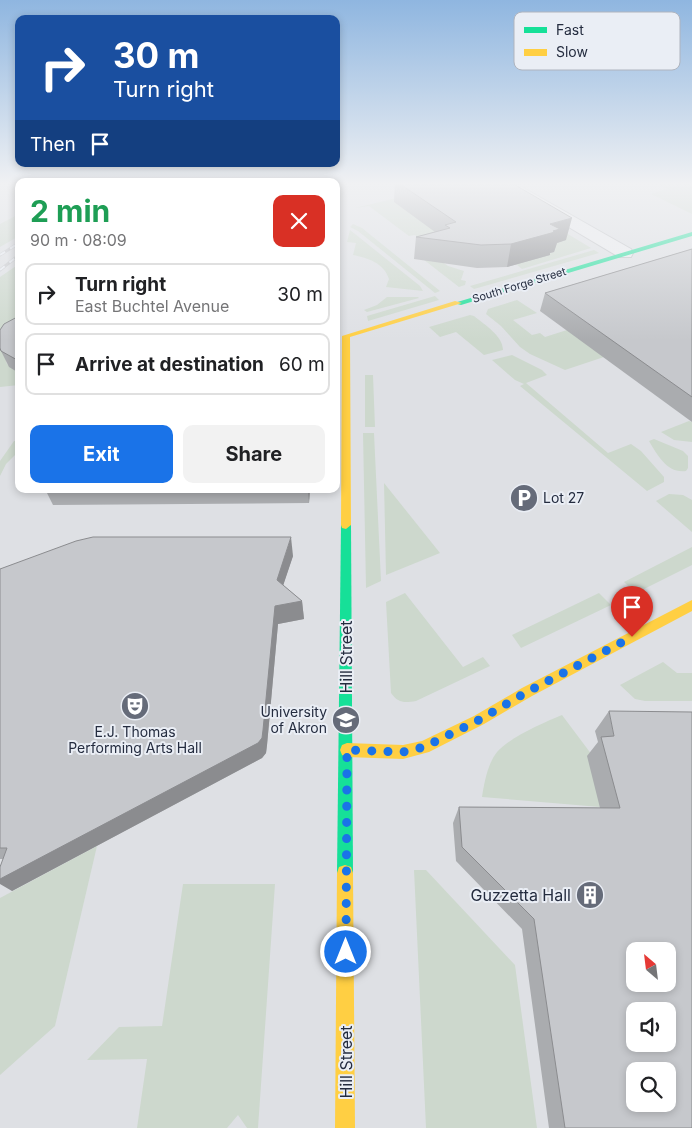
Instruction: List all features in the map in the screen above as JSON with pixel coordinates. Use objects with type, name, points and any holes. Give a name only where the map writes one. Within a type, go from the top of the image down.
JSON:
[{"type":"street","points":[[593,235],[625,253]]},
{"type":"street","name":"South Forge Street","points":[[346,336],[690,235]]},
{"type":"street","name":"Hill Street","points":[[345,1128],[347,750],[346,336]]},
{"type":"street","points":[[347,750],[403,752],[424,747],[479,720],[527,692],[692,605]]},
{"type":"shaded area","points":[[0,235],[15,235],[15,238],[0,247]]},
{"type":"shaded area","points":[[349,235],[356,235],[420,286],[423,291],[386,287],[389,279],[387,273],[375,262],[353,255],[356,243],[347,242]]},
{"type":"shaded area","points":[[363,235],[370,235],[440,291],[435,293]]},
{"type":"shaded area","points":[[407,235],[451,235],[453,245],[449,260],[415,235]]},
{"type":"shaded area","points":[[548,235],[569,235],[591,248],[522,269],[516,264],[554,252]]},
{"type":"shaded area","points":[[594,250],[599,253],[474,289],[470,286]]},
{"type":"shaded area","points":[[430,253],[448,266],[464,271],[461,280],[466,281],[465,285],[459,287],[419,256]]},
{"type":"shaded area","points":[[15,267],[15,339],[4,353],[7,364],[15,370],[15,385],[0,387],[0,277]]},
{"type":"shaded area","points":[[435,296],[439,300],[368,321],[367,316]]},
{"type":"shaded area","points":[[387,297],[419,298],[367,312],[364,310],[377,305]]},
{"type":"shaded area","points":[[517,300],[537,313],[513,320],[532,335],[540,333],[545,337],[567,330],[604,357],[565,370],[530,354],[520,347],[501,326],[486,314],[488,309]]},
{"type":"shaded area","points":[[470,315],[474,316],[497,335],[503,350],[484,355],[456,332],[440,337],[429,327]]},
{"type":"shaded area","points":[[512,355],[542,370],[547,375],[526,383],[608,453],[631,444],[641,451],[664,477],[664,482],[647,491],[520,386],[524,384],[515,380],[492,360]]},
{"type":"shaded area","points":[[365,375],[373,375],[375,427],[365,427]]},
{"type":"shaded area","points":[[689,421],[692,422],[692,442],[674,440],[661,432]]},
{"type":"shaded area","points":[[363,433],[374,433],[381,581],[366,588]]},
{"type":"shaded area","points":[[654,439],[683,451],[688,456],[688,468],[686,471],[674,470],[668,467],[649,441]]},
{"type":"shaded area","points":[[15,441],[15,455],[6,464],[0,476],[0,461]]},
{"type":"shaded area","points":[[384,483],[440,553],[386,575]]},
{"type":"shaded area","points":[[669,494],[683,495],[692,500],[692,532],[656,501]]},
{"type":"shaded area","points":[[692,547],[692,565],[636,593],[624,582]]},
{"type":"shaded area","points":[[405,593],[463,667],[483,657],[490,666],[416,701],[405,702],[396,699],[391,693],[386,602]]},
{"type":"shaded area","points":[[599,593],[611,605],[521,648],[512,635]]},
{"type":"shaded area","points":[[663,662],[677,673],[692,673],[692,701],[645,701],[635,699],[620,685]]},
{"type":"shaded area","points":[[562,715],[592,755],[600,807],[482,797],[489,767],[497,752],[518,736]]},
{"type":"shaded area","points":[[97,846],[55,1026],[0,1075],[0,898]]},
{"type":"shaded area","points":[[414,870],[426,870],[515,965],[537,1128],[426,1128]]},
{"type":"shaded area","points":[[183,884],[275,884],[258,1128],[247,1128],[238,1115],[227,1128],[137,1128],[147,1059],[87,1060],[119,1027],[162,1026]]},
{"type":"building","points":[[425,235],[545,235],[511,244],[481,245],[416,237]]},
{"type":"building","points":[[692,249],[692,397],[545,293]]},
{"type":"building","points":[[15,318],[15,359],[1,351],[0,348],[0,330],[4,324]]},
{"type":"building","name":"E.J. Thomas Performing Arts Hall","points":[[93,537],[291,537],[277,580],[302,601],[275,606],[263,730],[262,738],[258,743],[0,879],[0,867],[7,848],[0,848],[0,569],[76,541]]},
{"type":"building","name":"Guzzetta Hall","points":[[609,711],[692,712],[692,1128],[565,1128],[534,919],[462,847],[459,807],[620,808],[601,737],[614,736]]},
{"type":"railway","points":[[0,255],[15,246]]},
{"type":"railway","points":[[0,270],[15,258]]},
{"type":"traffic: fast","points":[[458,303],[690,235]]},
{"type":"traffic: fast","points":[[345,873],[346,525]]},
{"type":"traffic: slow","points":[[346,525],[346,336],[458,303]]},
{"type":"traffic: slow","points":[[347,750],[403,752],[424,747],[479,720],[527,692],[692,605]]},
{"type":"traffic: slow","points":[[345,873],[345,1128]]},
{"type":"place","name":"Lot 27","points":[[524,498]]},
{"type":"place","name":"E.J. Thomas Performing Arts Hall","points":[[135,706]]},
{"type":"place","name":"University of Akron","points":[[346,720]]},
{"type":"place","name":"Guzzetta Hall","points":[[590,895]]},
{"type":"route","points":[[346,952],[347,750],[403,752],[424,747],[479,720],[527,692],[632,637]]}]
